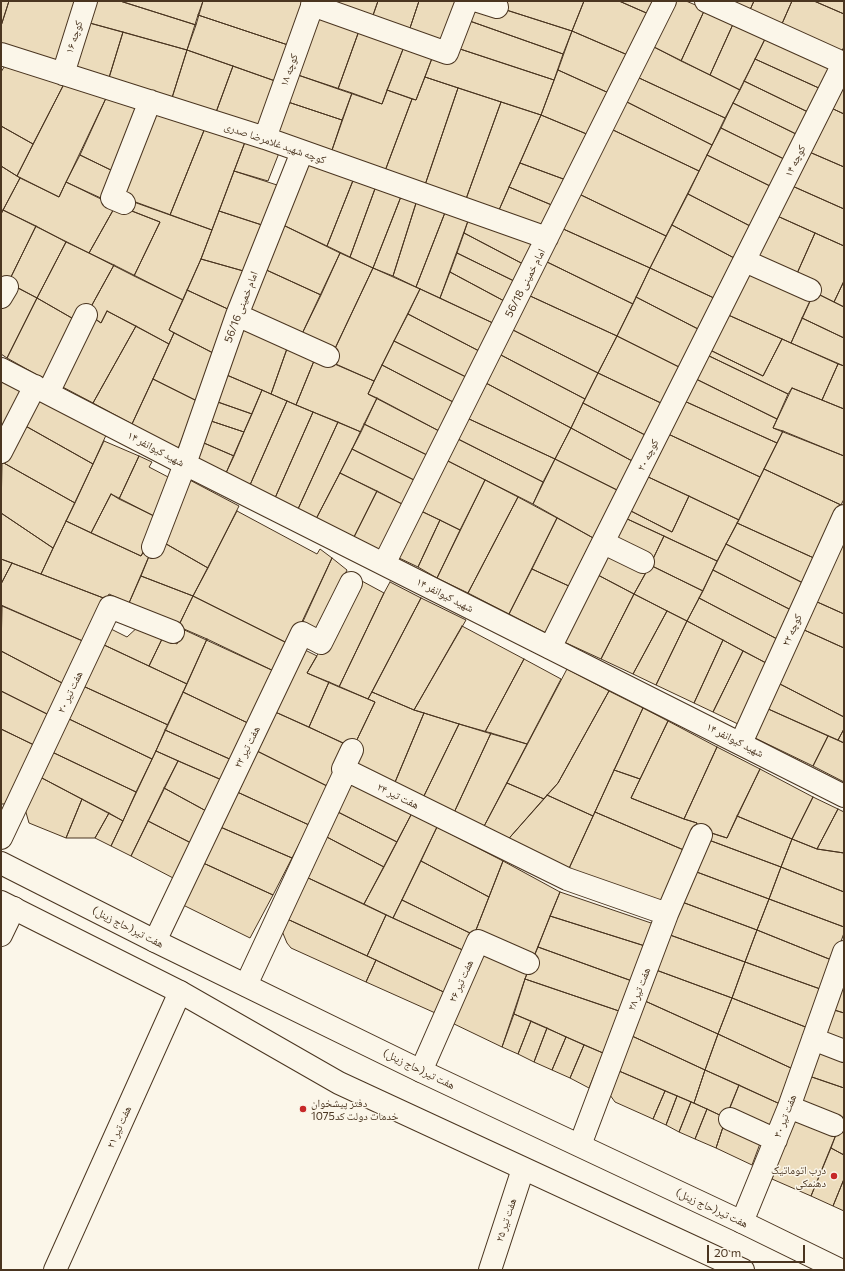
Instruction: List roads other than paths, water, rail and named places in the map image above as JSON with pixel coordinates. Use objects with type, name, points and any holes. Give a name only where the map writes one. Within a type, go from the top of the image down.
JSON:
[{"type":"street","name":"کوچه ۱۶","points":[[63,74],[86,1]]},
{"type":"street","points":[[313,3],[447,53],[467,1]]},
{"type":"street","name":"امام خمینی 56/18","points":[[384,564],[665,1]]},
{"type":"street","points":[[706,1],[844,62]]},
{"type":"street","name":"کوچه ۱۸","points":[[265,138],[313,3]]},
{"type":"street","name":"کوچه شهید غلامرضا صدری","points":[[1,54],[265,138],[547,238]]},
{"type":"street","name":"کوچه ۱۴","points":[[745,261],[844,62]]},
{"type":"street","points":[[124,203],[112,198],[150,102]]},
{"type":"street","name":"امام خمینی 56/16","points":[[153,547],[185,464],[237,315],[302,152]]},
{"type":"street","points":[[745,261],[810,290]]},
{"type":"street","name":"کوچه ۲۰","points":[[550,648],[745,261]]},
{"type":"street","points":[[1,452],[86,315]]},
{"type":"street","points":[[237,315],[328,356]]},
{"type":"street","name":"شهید کیوانفر ۱۴","points":[[1,369],[185,464],[844,796]]},
{"type":"street","name":"کوچه ۲۲","points":[[741,743],[844,516]]},
{"type":"street","points":[[604,543],[643,562]]},
{"type":"street","name":"هفت تیر ۲۲","points":[[155,941],[302,633],[321,643],[351,583]]},
{"type":"street","name":"هفت تیر ۲۰","points":[[1,838],[110,607],[172,632]]},
{"type":"street","name":"هفت تیر ۲۴","points":[[246,985],[349,760],[567,879],[667,914]]},
{"type":"street","name":"هفت تیر ۲۸","points":[[580,1145],[667,914],[701,835]]},
{"type":"street","name":"هفت تیر(حاج زینل)","points":[[1,863],[155,941],[421,1071],[580,1145],[840,1270]]},
{"type":"street","points":[[1,935],[7,905],[180,992],[339,1083],[743,1270]]},
{"type":"street","name":"هفت تیر ۲۶","points":[[421,1071],[478,941],[528,963]]},
{"type":"street","name":"هفت تیر ۳۰","points":[[742,1222],[789,1107],[823,1009],[842,963]]},
{"type":"street","name":"هفت تیر ۲۱","points":[[57,1266],[180,992]]},
{"type":"street","points":[[813,1039],[844,1051]]},
{"type":"street","points":[[789,1107],[834,1125]]},
{"type":"street","points":[[730,1119],[776,1140]]},
{"type":"street","name":"هفت تیر ۲۵","points":[[490,1270],[523,1169]]},
{"type":"place","name":"دفتر پیشخوان خدمات دولت کد1075","points":[[303,1109]]},
{"type":"place","name":"درب اتوماتیک دهنمکی","points":[[834,1176]]}]
